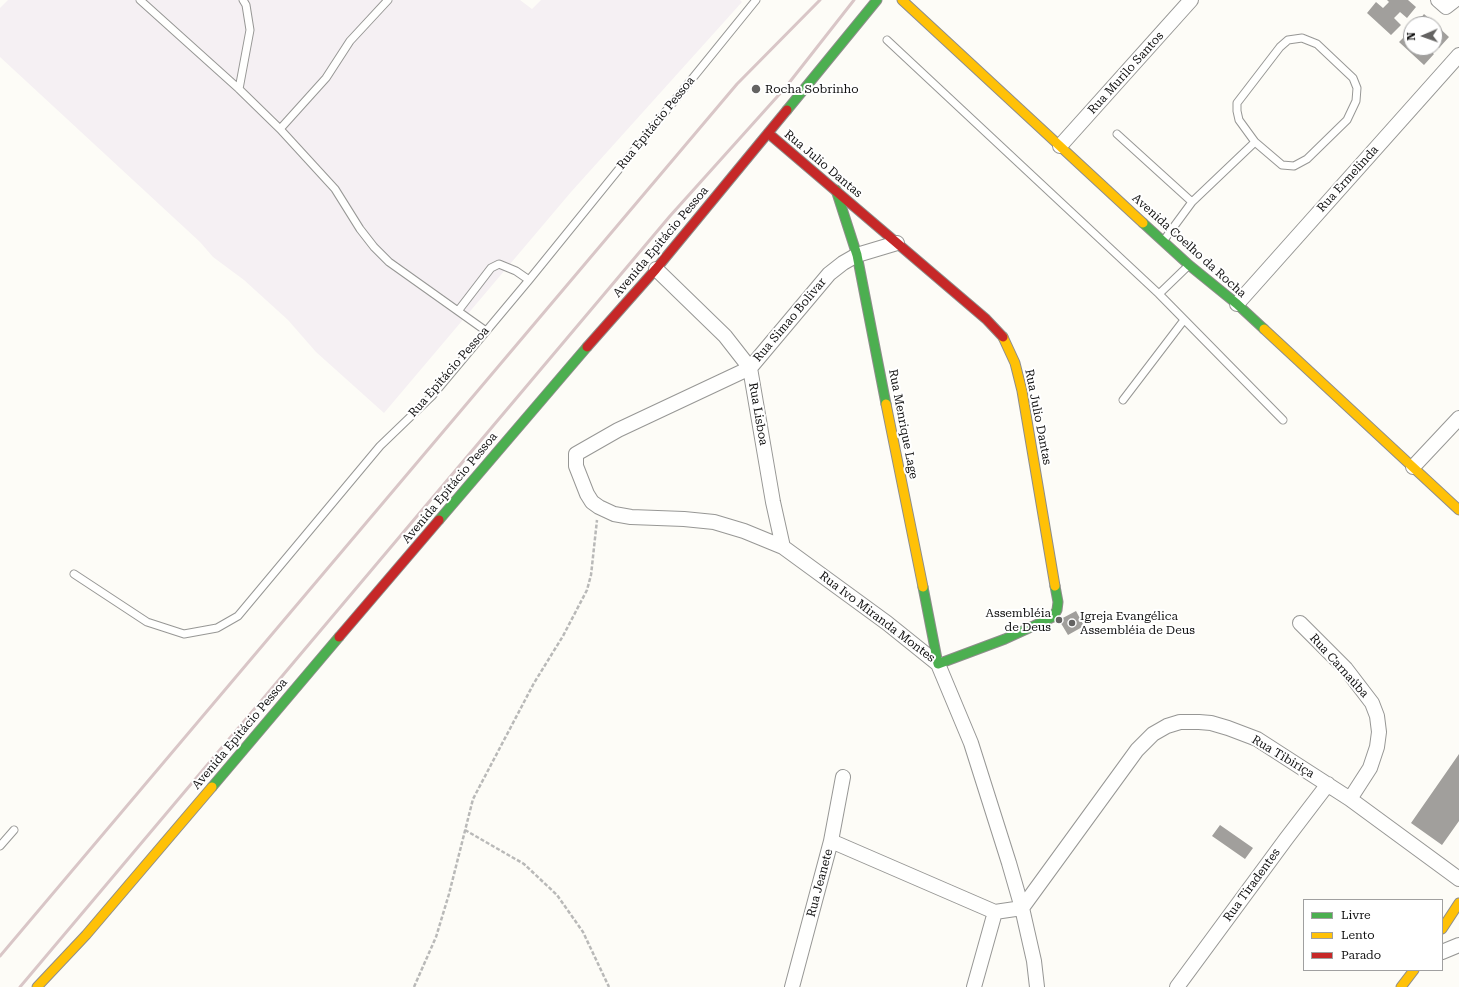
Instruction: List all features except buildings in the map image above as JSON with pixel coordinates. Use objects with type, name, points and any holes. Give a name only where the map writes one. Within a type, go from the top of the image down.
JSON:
[{"type":"street","name":"Avenida Epitácio Pessoa","points":[[37,987],[86,935],[568,368],[656,270],[733,174],[877,0]]},
{"type":"street","name":"Avenida Coelho da Rocha","points":[[902,0],[1189,265],[1237,304],[1459,510]]},
{"type":"street","name":"Rua Murilo Santos","points":[[1060,146],[1191,0]]},
{"type":"street","points":[[1438,0],[1446,7],[1455,0]]},
{"type":"street","name":"Rua Ermelinda","points":[[1237,304],[1459,55]]},
{"type":"street","name":"Rua Julio Dantas","points":[[768,133],[986,319],[1004,339],[1015,363],[1022,391],[1058,602],[1057,610],[1053,617],[1004,639],[938,664]]},
{"type":"street","name":"Rua Menrique Lage","points":[[836,190],[857,255],[938,664]]},
{"type":"street","name":"Rua Simao Bolivar","points":[[598,507],[587,494],[578,474],[575,461],[576,454],[618,430],[750,368],[829,274],[843,263],[857,255],[897,243]]},
{"type":"street","name":"Rua Lisboa","points":[[656,270],[725,336],[750,368],[783,547]]},
{"type":"street","points":[[1413,467],[1459,418]]},
{"type":"street","name":"Rua Ivo Miranda Montes","points":[[598,507],[614,514],[631,517],[714,522],[744,531],[783,547],[876,615],[938,664],[971,743],[1022,908],[1034,961],[1036,987]]},
{"type":"street","name":"Rua Carnaúba","points":[[1300,623],[1346,670],[1372,703],[1377,716],[1379,732],[1377,747],[1370,768],[1350,799]]},
{"type":"street","name":"Rua Tibiriça","points":[[1022,908],[1137,750],[1153,734],[1167,726],[1180,722],[1211,723],[1257,739],[1350,799],[1459,879]]},
{"type":"street","name":"Rua Jeanete","points":[[792,987],[831,841],[843,777]]},
{"type":"street","name":"Rua Tiradentes","points":[[1177,987],[1328,784]]},
{"type":"street","points":[[831,841],[995,912],[1022,908]]},
{"type":"street","points":[[1443,927],[1459,903]]},
{"type":"street","points":[[974,987],[995,912]]},
{"type":"street","points":[[1443,952],[1459,945]]},
{"type":"street","points":[[1401,987],[1413,971]]},
{"type":"lane","points":[[140,0],[239,89],[280,130],[335,189],[360,229],[374,247],[389,262],[486,331]]},
{"type":"lane","points":[[239,89],[250,30],[246,5],[243,0]]},
{"type":"lane","points":[[280,130],[326,78],[350,40],[388,0]]},
{"type":"lane","name":"Rua Epitácio Pessoa","points":[[74,574],[147,622],[184,634],[217,628],[238,616],[380,446],[432,396],[530,280],[756,0]]},
{"type":"lane","points":[[1302,38],[1316,44],[1353,78],[1357,88],[1356,101],[1347,120],[1307,159],[1294,166],[1282,165],[1255,142],[1239,120],[1237,103],[1280,47],[1288,40],[1302,38]]},
{"type":"lane","points":[[887,40],[1159,294],[1283,420]]},
{"type":"lane","points":[[1117,134],[1192,202]]},
{"type":"lane","points":[[1163,240],[1192,202],[1255,142]]},
{"type":"lane","points":[[458,311],[492,268],[499,264],[516,271],[530,280]]},
{"type":"lane","points":[[1159,294],[1189,265]]},
{"type":"lane","points":[[1124,400],[1184,320]]},
{"type":"lane","points":[[0,846],[14,830]]},
{"type":"path","points":[[414,987],[436,937],[449,894],[473,799],[534,683],[563,636],[587,590],[591,574],[598,507]]},
{"type":"path","points":[[465,830],[524,864],[556,895],[583,932],[609,987]]},
{"type":"shaded area","points":[[8,0],[520,0],[532,9],[541,0],[740,0],[742,2],[571,192],[384,413],[316,352],[288,320],[244,280],[213,257],[200,242],[0,57],[0,8]]},
{"type":"railway","points":[[0,956],[737,84],[820,0]]},
{"type":"railway","points":[[20,987],[670,216],[785,88],[854,0]]},
{"type":"traffic: fast","points":[[787,110],[877,0]]},
{"type":"traffic: fast","points":[[836,190],[857,255],[886,404]]},
{"type":"traffic: fast","points":[[1143,223],[1189,265],[1237,304],[1264,329]]},
{"type":"traffic: fast","points":[[439,520],[587,347]]},
{"type":"traffic: fast","points":[[923,587],[938,664],[1005,639],[1053,617],[1057,610],[1058,602],[1055,586]]},
{"type":"traffic: fast","points":[[212,787],[339,637]]},
{"type":"traffic: slow","points":[[902,0],[1143,223]]},
{"type":"traffic: slow","points":[[1264,329],[1459,510]]},
{"type":"traffic: slow","points":[[1003,337],[1015,363],[1022,391],[1055,586]]},
{"type":"traffic: slow","points":[[886,404],[923,587]]},
{"type":"traffic: slow","points":[[37,987],[86,935],[212,787]]},
{"type":"traffic: slow","points":[[1443,927],[1459,903]]},
{"type":"traffic: slow","points":[[1401,987],[1413,971]]},
{"type":"traffic: jam","points":[[587,347],[656,269],[787,110]]},
{"type":"traffic: jam","points":[[768,133],[986,319],[1003,337]]},
{"type":"traffic: jam","points":[[339,637],[439,520]]},
{"type":"place","name":"Rocha Sobrinho","points":[[756,89]]},
{"type":"place","name":"Assembléia de Deus","points":[[1059,620]]},
{"type":"place","name":"Igreja Evangélica Assembléia de Deus","points":[[1072,623]]}]
